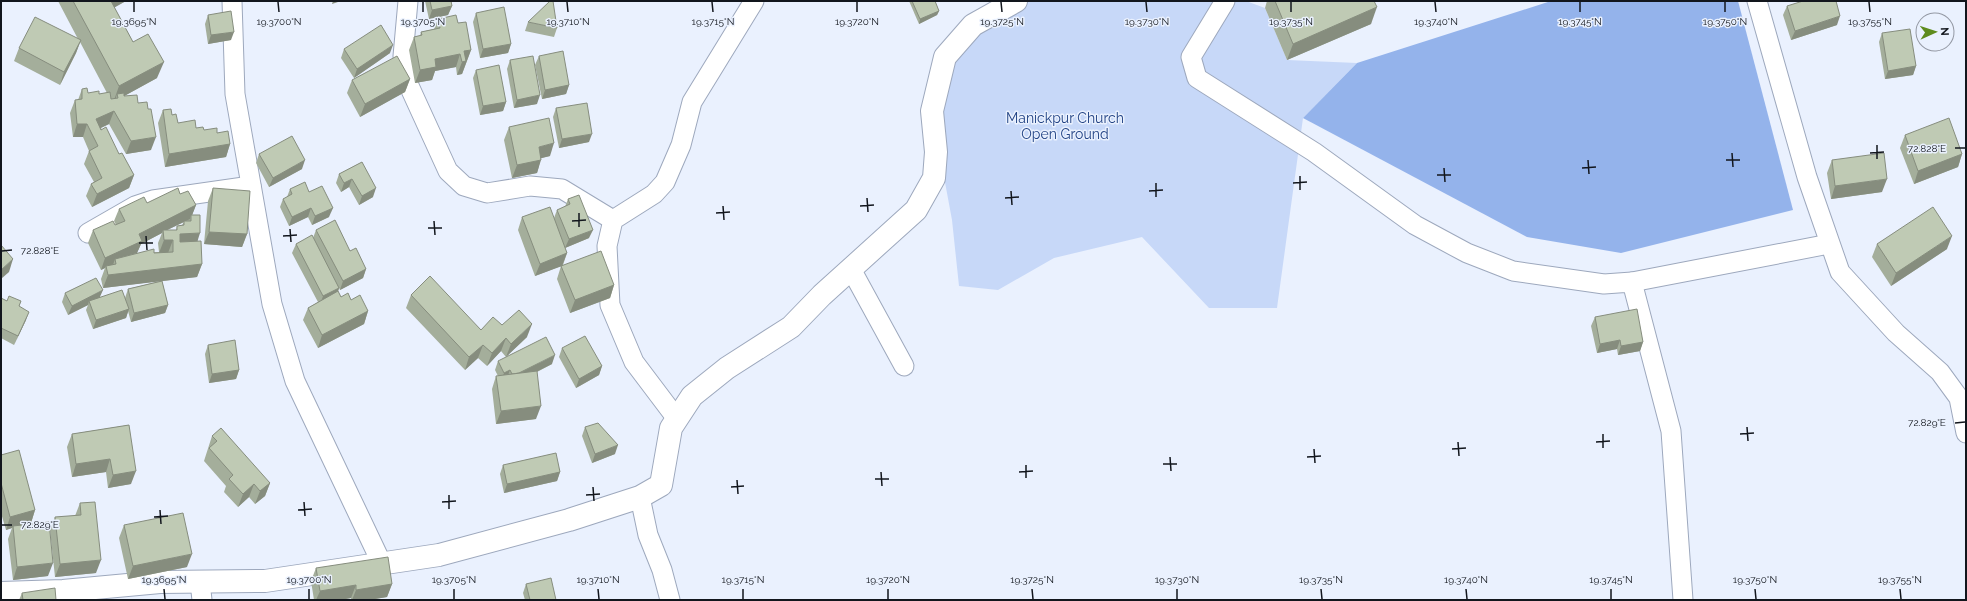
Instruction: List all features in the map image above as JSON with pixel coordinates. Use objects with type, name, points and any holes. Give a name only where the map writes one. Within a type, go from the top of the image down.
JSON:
[{"type":"street","points":[[232,1],[235,94],[272,304],[295,381],[382,564]]},
{"type":"street","points":[[408,1],[403,56],[404,77],[448,171],[464,186],[487,192],[530,186],[562,189],[613,220]]},
{"type":"street","points":[[677,419],[634,362],[610,305],[607,246],[613,220],[654,194],[665,182],[680,145],[692,102],[754,1]]},
{"type":"street","points":[[1,593],[63,591],[160,582],[201,591],[438,555],[569,520],[640,497],[661,485],[671,428],[692,396],[727,368],[791,327],[851,269],[916,210],[934,178],[936,152],[932,111],[945,56],[973,25],[1016,1]]},
{"type":"street","points":[[1225,1],[1191,57],[1198,78],[1314,152],[1416,225],[1467,253],[1513,271],[1604,284],[1632,282],[1829,244]]},
{"type":"street","points":[[1757,1],[1807,177],[1829,244],[1840,272],[1886,322],[1940,372],[1959,398],[1964,415],[1966,433]]},
{"type":"street","points":[[88,233],[135,206],[153,200],[251,186]]},
{"type":"street","points":[[851,269],[904,366]]},
{"type":"street","points":[[1632,282],[1671,431],[1683,600]]},
{"type":"street","points":[[640,497],[648,535],[662,570],[670,600]]},
{"type":"green space","name":"Manickpur Church Open Ground","points":[[1026,1],[1246,1],[1265,8],[1287,60],[1357,63],[1303,118],[1277,308],[1209,308],[1142,237],[1054,258],[998,290],[959,286],[952,220],[939,150],[941,54]]},
{"type":"water","points":[[1551,1],[1738,1],[1793,210],[1621,253],[1527,237],[1303,118],[1357,63]]},
{"type":"building","points":[[73,1],[111,1],[133,42],[148,34],[164,62],[119,86]]},
{"type":"building","points":[[430,1],[451,1],[452,6],[432,10]]},
{"type":"building","points":[[550,1],[553,1],[557,28],[528,22]]},
{"type":"building","points":[[912,1],[935,1],[939,11],[920,19]]},
{"type":"building","points":[[1275,1],[1374,1],[1377,7],[1293,44]]},
{"type":"building","points":[[1803,1],[1836,1],[1840,16],[1795,31],[1787,6]]},
{"type":"building","points":[[504,7],[511,44],[483,49],[476,13]]},
{"type":"building","points":[[231,11],[234,32],[211,35],[208,15]]},
{"type":"building","points":[[456,15],[458,23],[466,22],[471,50],[464,51],[466,61],[462,62],[460,54],[435,59],[436,67],[420,70],[414,37],[422,35],[421,32],[440,28],[438,19]]},
{"type":"building","points":[[35,17],[81,40],[64,72],[19,48]]},
{"type":"building","points":[[381,25],[393,45],[357,69],[344,49]]},
{"type":"building","points":[[1910,29],[1916,66],[1888,71],[1882,33]]},
{"type":"building","points":[[563,51],[569,85],[545,90],[539,56]]},
{"type":"building","points":[[397,56],[410,79],[365,104],[352,80]]},
{"type":"building","points":[[533,56],[540,95],[517,100],[510,60]]},
{"type":"building","points":[[499,65],[506,102],[483,106],[476,70]]},
{"type":"building","points":[[87,88],[88,93],[99,91],[99,94],[110,92],[111,99],[118,98],[117,94],[124,93],[124,96],[137,95],[138,103],[147,102],[148,109],[151,109],[156,137],[131,141],[114,111],[96,119],[101,130],[106,127],[119,154],[122,153],[134,175],[97,194],[91,184],[102,178],[89,151],[98,146],[87,124],[77,124],[75,100],[82,99],[82,89]]},
{"type":"building","points":[[587,103],[592,134],[562,139],[556,108]]},
{"type":"building","points":[[171,109],[172,115],[176,114],[178,123],[195,120],[196,128],[203,127],[204,130],[217,128],[217,133],[228,131],[230,144],[169,154],[163,110]]},
{"type":"building","points":[[549,118],[554,143],[539,147],[541,160],[517,165],[509,127]]},
{"type":"building","points":[[1949,118],[1962,154],[1918,171],[1905,135]]},
{"type":"building","points":[[292,136],[305,160],[273,178],[259,154]]},
{"type":"building","points":[[1884,153],[1887,179],[1835,186],[1832,160]]},
{"type":"building","points":[[362,162],[376,188],[362,196],[352,179],[344,183],[339,174]]},
{"type":"building","points":[[305,182],[309,192],[322,186],[333,208],[315,216],[311,208],[292,217],[283,199],[292,194],[290,189]]},
{"type":"building","points":[[178,188],[180,194],[188,191],[196,205],[139,234],[142,241],[105,258],[93,230],[113,221],[115,225],[125,221],[119,209],[144,197],[147,203]]},
{"type":"building","points":[[213,188],[250,191],[247,234],[209,232]]},
{"type":"building","points":[[579,195],[593,230],[569,239],[557,210],[570,204],[568,199]]},
{"type":"building","points":[[550,207],[567,253],[540,264],[522,217]]},
{"type":"building","points":[[1933,207],[1952,236],[1896,273],[1877,244]]},
{"type":"building","points":[[191,215],[200,215],[200,233],[180,234],[180,242],[201,241],[202,264],[108,275],[106,266],[116,264],[115,259],[154,249],[154,253],[173,252],[173,240],[164,240],[163,230],[177,230],[177,226],[184,225],[184,221],[191,221]]},
{"type":"building","points":[[335,220],[350,251],[356,248],[366,269],[343,281],[316,230]]},
{"type":"building","points":[[312,235],[339,288],[323,296],[296,244]]},
{"type":"building","points":[[1,245],[13,259],[1,270]]},
{"type":"building","points":[[601,251],[614,285],[575,300],[561,266]]},
{"type":"building","points":[[430,276],[481,330],[493,317],[502,325],[519,310],[532,324],[511,344],[506,338],[492,353],[483,345],[469,357],[411,295]]},
{"type":"building","points":[[96,278],[103,290],[72,306],[65,293]]},
{"type":"building","points":[[162,281],[168,305],[134,313],[128,289]]},
{"type":"building","points":[[122,290],[129,309],[96,320],[89,301]]},
{"type":"building","points":[[338,291],[341,297],[348,293],[351,300],[360,295],[368,311],[322,335],[308,308]]},
{"type":"building","points":[[9,296],[21,301],[19,306],[29,312],[18,336],[1,328],[1,298],[7,301]]},
{"type":"building","points":[[1637,309],[1643,342],[1621,346],[1620,340],[1600,344],[1595,317]]},
{"type":"building","points":[[585,336],[602,366],[579,379],[562,348]]},
{"type":"building","points":[[546,337],[555,355],[519,373],[512,374],[510,370],[504,373],[498,361]]},
{"type":"building","points":[[235,340],[239,370],[212,374],[208,345]]},
{"type":"building","points":[[537,371],[541,406],[501,411],[496,376]]},
{"type":"building","points":[[598,423],[618,445],[595,454],[585,427]]},
{"type":"building","points":[[129,425],[136,471],[113,475],[110,459],[76,464],[72,434]]},
{"type":"building","points":[[221,428],[270,483],[260,491],[254,484],[243,494],[229,479],[233,475],[209,448],[217,441],[212,436]]},
{"type":"building","points":[[19,450],[35,510],[10,517],[1,483],[1,455]]},
{"type":"building","points":[[556,453],[560,472],[507,484],[503,465]]},
{"type":"building","points":[[95,502],[101,560],[60,564],[55,517],[81,515],[80,503]]},
{"type":"building","points":[[183,513],[192,554],[133,566],[124,525]]},
{"type":"building","points":[[49,522],[53,563],[17,567],[13,526]]},
{"type":"building","points":[[388,557],[392,584],[356,590],[356,585],[320,591],[316,568]]},
{"type":"building","points":[[551,578],[556,600],[530,600],[526,584]]},
{"type":"building","points":[[55,588],[56,600],[23,600],[22,593]]}]
